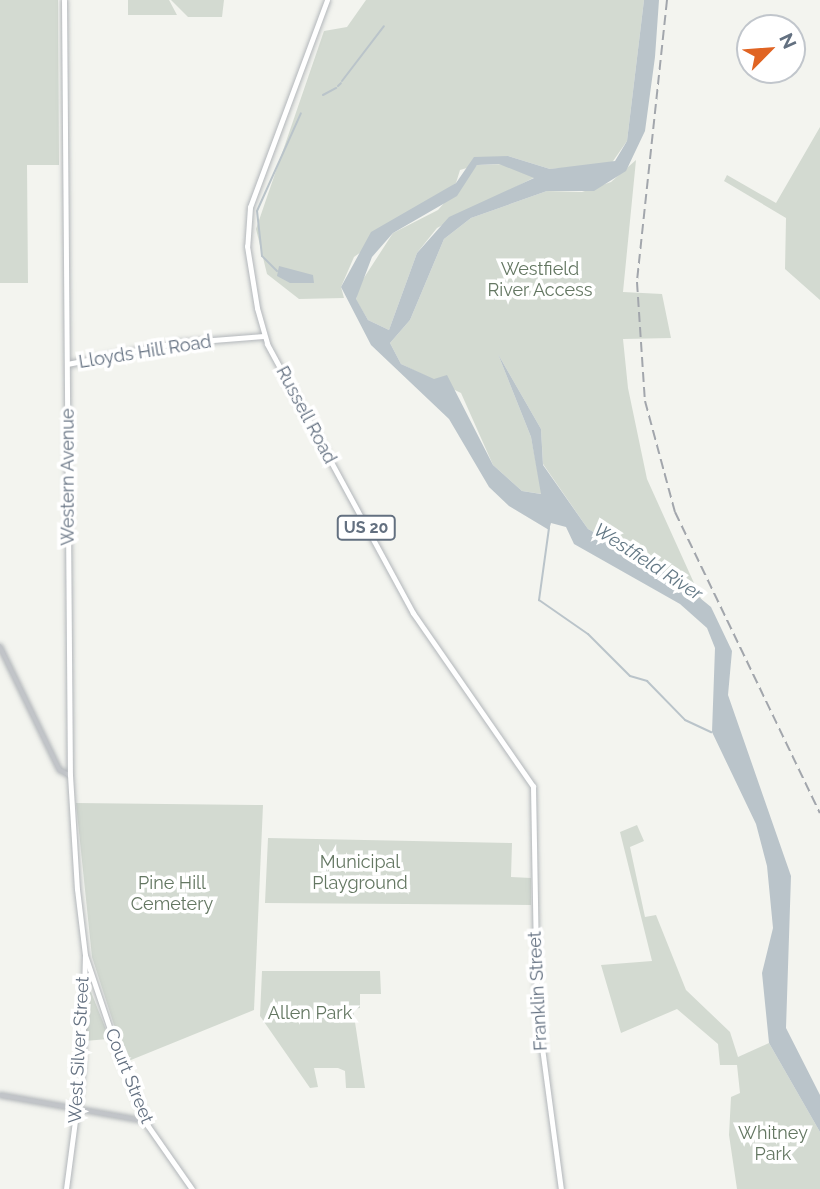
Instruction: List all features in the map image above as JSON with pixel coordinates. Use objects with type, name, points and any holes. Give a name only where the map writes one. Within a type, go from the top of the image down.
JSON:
[{"type":"main road","name":"Western Avenue","points":[[64,0],[70,775],[85,953]]},
{"type":"main road","name":"Russell Road","points":[[327,0],[250,207],[248,256],[264,336],[413,613],[534,792]]},
{"type":"main road","name":"Lloyds Hill Road","points":[[67,364],[184,341],[264,336]]},
{"type":"main road","name":"Franklin Street","points":[[534,792],[537,1010],[561,1189]]},
{"type":"main road","name":"Court Street","points":[[85,953],[93,982],[146,1121],[192,1189]]},
{"type":"main road","name":"West Silver Street","points":[[66,1189],[79,1106],[85,953]]},
{"type":"street","points":[[0,646],[60,769],[70,775]]},
{"type":"street","points":[[82,989],[93,982]]},
{"type":"street","points":[[0,1095],[79,1106],[146,1121]]},
{"type":"green space","points":[[0,0],[58,0],[59,165],[27,165],[28,283],[0,283]]},
{"type":"green space","points":[[128,0],[169,0],[177,15],[128,15]]},
{"type":"green space","points":[[171,0],[224,0],[222,17],[188,17]]},
{"type":"green space","points":[[366,0],[644,0],[627,141],[611,164],[550,169],[508,156],[460,170],[456,183],[354,257],[341,287],[344,298],[299,299],[267,274],[256,229],[324,31],[347,27]]},
{"type":"green space","points":[[820,127],[820,300],[785,269],[786,218],[724,181],[727,175],[776,203]]},
{"type":"green space","name":"Westfield River Access","points":[[636,160],[623,292],[662,294],[671,338],[623,339],[628,388],[647,479],[703,603],[673,576],[588,529],[543,464],[541,429],[498,354],[531,437],[542,494],[522,491],[493,465],[461,393],[401,364],[390,343],[410,320],[444,239],[471,218],[547,191],[582,192],[611,182]]},
{"type":"green space","points":[[504,164],[535,177],[437,228],[417,253],[389,330],[368,320],[356,300],[358,287],[393,233],[438,210],[477,165]]},
{"type":"green space","name":"Pine Hill Cemetery","points":[[76,803],[263,805],[254,1010],[126,1062],[92,957]]},
{"type":"green space","name":"Whitney Park","points":[[637,825],[644,841],[630,847],[645,917],[656,915],[686,990],[730,1032],[738,1057],[769,1043],[820,1132],[820,1189],[737,1189],[729,1135],[731,1097],[740,1093],[737,1065],[720,1065],[718,1044],[677,1009],[621,1033],[601,965],[652,961],[620,832]]},
{"type":"green space","name":"Municipal Playground","points":[[268,838],[512,843],[511,877],[531,878],[531,905],[265,903]]},
{"type":"green space","name":"Allen Park","points":[[262,971],[380,971],[381,994],[360,994],[360,1008],[353,1009],[365,1088],[346,1088],[345,1071],[338,1068],[314,1068],[318,1087],[310,1088],[260,1016]]},
{"type":"green space","points":[[89,987],[109,1037],[108,1039],[85,1041]]},
{"type":"shaded area","points":[[644,0],[659,0],[645,131],[626,171],[594,191],[547,191],[471,218],[444,239],[410,320],[390,343],[401,364],[434,379],[447,375],[493,465],[522,491],[541,494],[531,437],[498,354],[541,429],[543,465],[588,529],[673,576],[711,607],[732,651],[728,695],[791,876],[786,1028],[820,1095],[820,1132],[769,1043],[762,973],[773,928],[767,866],[756,824],[712,732],[715,648],[707,628],[680,604],[574,544],[566,527],[551,523],[549,530],[509,506],[489,487],[449,419],[371,345],[341,287],[371,232],[456,183],[474,157],[508,156],[550,169],[615,161],[627,141]],"holes":[[[499,164],[534,178],[449,217],[417,253],[389,330],[368,320],[356,299],[372,257],[393,233],[457,196],[477,165]]]},
{"type":"shaded area","points":[[279,266],[313,275],[314,283],[290,283],[277,276]]},
{"type":"waterway","points":[[342,81],[384,26]]},
{"type":"waterway","points":[[338,86],[341,83]]},
{"type":"waterway","points":[[323,95],[336,88]]},
{"type":"waterway","points":[[277,271],[262,256],[257,211],[301,113]]},
{"type":"waterway","points":[[549,528],[539,600],[588,634],[630,676],[647,681],[685,720],[711,732]]},
{"type":"railway","points":[[667,0],[637,282],[645,401],[675,512],[820,813]]},
{"type":"water label","name":"Westfield River","points":[[648,562]]}]
